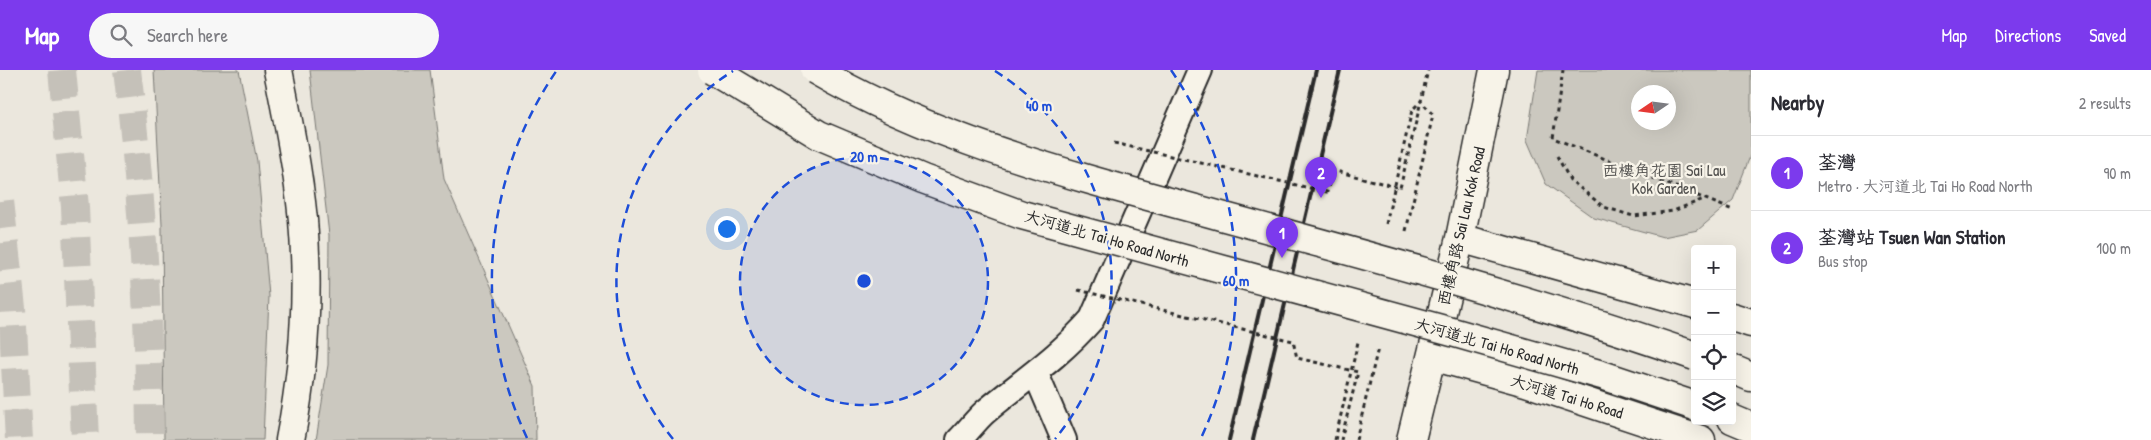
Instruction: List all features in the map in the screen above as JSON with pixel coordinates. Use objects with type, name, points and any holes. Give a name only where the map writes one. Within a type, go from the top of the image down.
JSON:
[{"type":"main road","points":[[278,70],[293,144],[303,221],[304,266],[300,367],[290,440]]},
{"type":"main road","name":"大河道北 Tai Ho Road North","points":[[712,70],[819,135],[923,180],[1022,215],[1461,335],[1602,375],[1691,405]]},
{"type":"main road","points":[[815,70],[883,106],[985,147],[1151,197],[1463,282],[1610,326],[1691,355]]},
{"type":"main road","name":"西樓角路 Sai Lau Kok Road","points":[[1411,440],[1460,238],[1494,70]]},
{"type":"main road","points":[[1460,238],[1691,303]]},
{"type":"main road","points":[[1736,318],[1751,323]]},
{"type":"main road","name":"大河道 Tai Ho Road","points":[[1432,356],[1526,382],[1676,430],[1701,440]]},
{"type":"main road","points":[[1736,371],[1751,377]]},
{"type":"main road","points":[[1736,421],[1751,427]]},
{"type":"lane","points":[[959,440],[984,413],[1036,374],[1072,342],[1092,319],[1200,70]]},
{"type":"lane","points":[[1036,374],[1064,440]]},
{"type":"path","points":[[1114,143],[1327,192],[1332,170],[1400,188],[1428,70]]},
{"type":"path","points":[[1563,70],[1552,138],[1733,210]]},
{"type":"path","points":[[1557,156],[1570,180],[1604,207],[1633,216],[1673,211],[1705,199]]},
{"type":"path","points":[[1078,290],[1293,341],[1297,358],[1358,372],[1341,440]]},
{"type":"green space","points":[[154,70],[239,70],[257,161],[269,296],[263,440],[164,440],[162,225]]},
{"type":"green space","points":[[310,70],[430,70],[444,179],[535,386],[536,440],[316,440],[328,365],[329,235]]},
{"type":"green space","name":"西樓角花園 Sai Lau Kok Garden","points":[[1538,70],[1751,70],[1751,154],[1733,200],[1698,230],[1663,237],[1594,218],[1546,184],[1527,140]]},
{"type":"tunnel","points":[[62,70],[75,207],[85,440]]},
{"type":"tunnel","points":[[127,70],[137,162],[144,255],[150,440]]},
{"type":"tunnel","points":[[0,201],[12,308],[19,440]]},
{"type":"railway","points":[[1229,440],[1316,70]]},
{"type":"railway","points":[[1253,440],[1340,70]]},
{"type":"place","name":"荃灣站 Tsuen Wan Station","points":[[1321,198]]},
{"type":"place","name":"荃灣","points":[[1282,258]]}]
